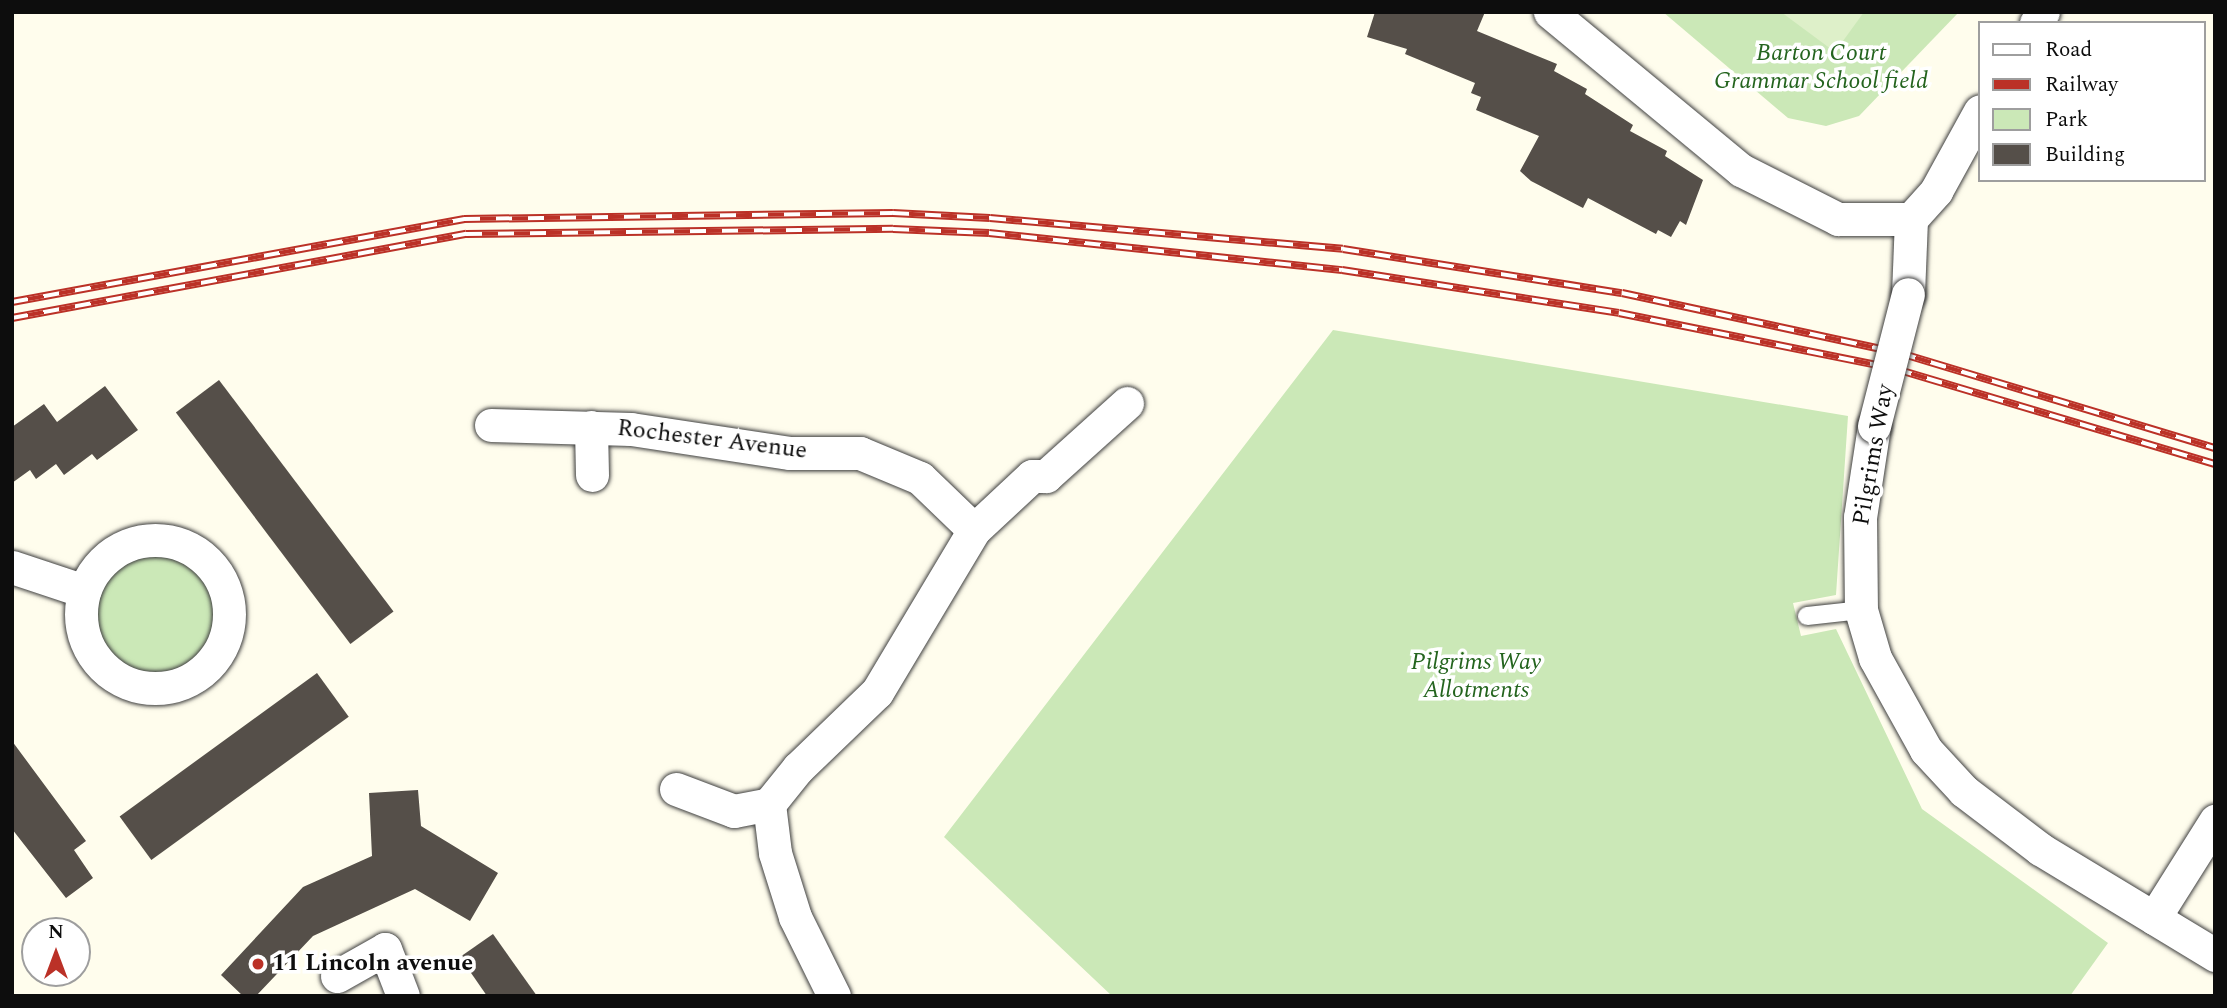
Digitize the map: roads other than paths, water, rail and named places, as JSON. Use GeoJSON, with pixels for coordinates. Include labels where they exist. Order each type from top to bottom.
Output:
{"type":"FeatureCollection","features":[{"type":"Feature","properties":{"kind":"street"},"geometry":{"type":"LineString","coordinates":[[1550,12],[1741,170],[1838,219],[1911,219],[1936,191],[1979,113]]}},
{"type":"Feature","properties":{"kind":"street","name":"Pilgrims Way"},"geometry":{"type":"LineString","coordinates":[[1911,219],[1908,294],[1874,426],[1860,517],[1861,610],[1875,658],[1926,750],[1964,791],[2040,849],[2215,955]]}},
{"type":"Feature","properties":{"kind":"street"},"geometry":{"type":"LineString","coordinates":[[676,789],[734,811],[769,804],[798,768],[877,692],[974,530],[1032,476],[1046,476],[1127,403]]}},
{"type":"Feature","properties":{"kind":"street","name":"Rochester Avenue"},"geometry":{"type":"LineString","coordinates":[[491,425],[591,427],[790,453],[860,453],[920,478],[974,530]]}},
{"type":"Feature","properties":{"kind":"street","name":"Rochester Avenue"},"geometry":{"type":"LineString","coordinates":[[591,427],[593,475]]}},
{"type":"Feature","properties":{"kind":"street"},"geometry":{"type":"LineString","coordinates":[[150,540],[180,543],[215,569],[226,588],[229,629],[214,661],[200,674],[162,689],[140,688],[105,669],[92,654],[80,613],[84,591],[100,563],[123,546],[150,540]]}},
{"type":"Feature","properties":{"kind":"street"},"geometry":{"type":"LineString","coordinates":[[12,568],[84,591]]}},
{"type":"Feature","properties":{"kind":"street"},"geometry":{"type":"LineString","coordinates":[[769,804],[775,853],[795,917],[834,996]]}},
{"type":"Feature","properties":{"kind":"street"},"geometry":{"type":"LineString","coordinates":[[2154,918],[2215,821]]}},
{"type":"Feature","properties":{"kind":"street"},"geometry":{"type":"LineString","coordinates":[[337,976],[385,949],[403,996]]}},
{"type":"Feature","properties":{"kind":"lane"},"geometry":{"type":"LineString","coordinates":[[1807,616],[1861,610]]}},
{"type":"Feature","properties":{"kind":"railway"},"geometry":{"type":"LineString","coordinates":[[12,302],[464,219],[893,213],[990,218],[1343,249],[1622,293],[1900,353],[2215,448]]}},
{"type":"Feature","properties":{"kind":"railway"},"geometry":{"type":"LineString","coordinates":[[12,318],[466,234],[893,229],[989,233],[1342,270],[1619,313],[1896,369],[2215,464]]}},
{"type":"Feature","properties":{"kind":"place","name":"11 Lincoln avenue"},"geometry":{"type":"Point","coordinates":[258,964]}},
{"type":"Feature","properties":{"kind":"park label","name":"Barton Court Grammar School field"},"geometry":{"type":"Point","coordinates":[1821,68]}},
{"type":"Feature","properties":{"kind":"park label","name":"Pilgrims Way Allotments"},"geometry":{"type":"Point","coordinates":[1476,677]}}]}
